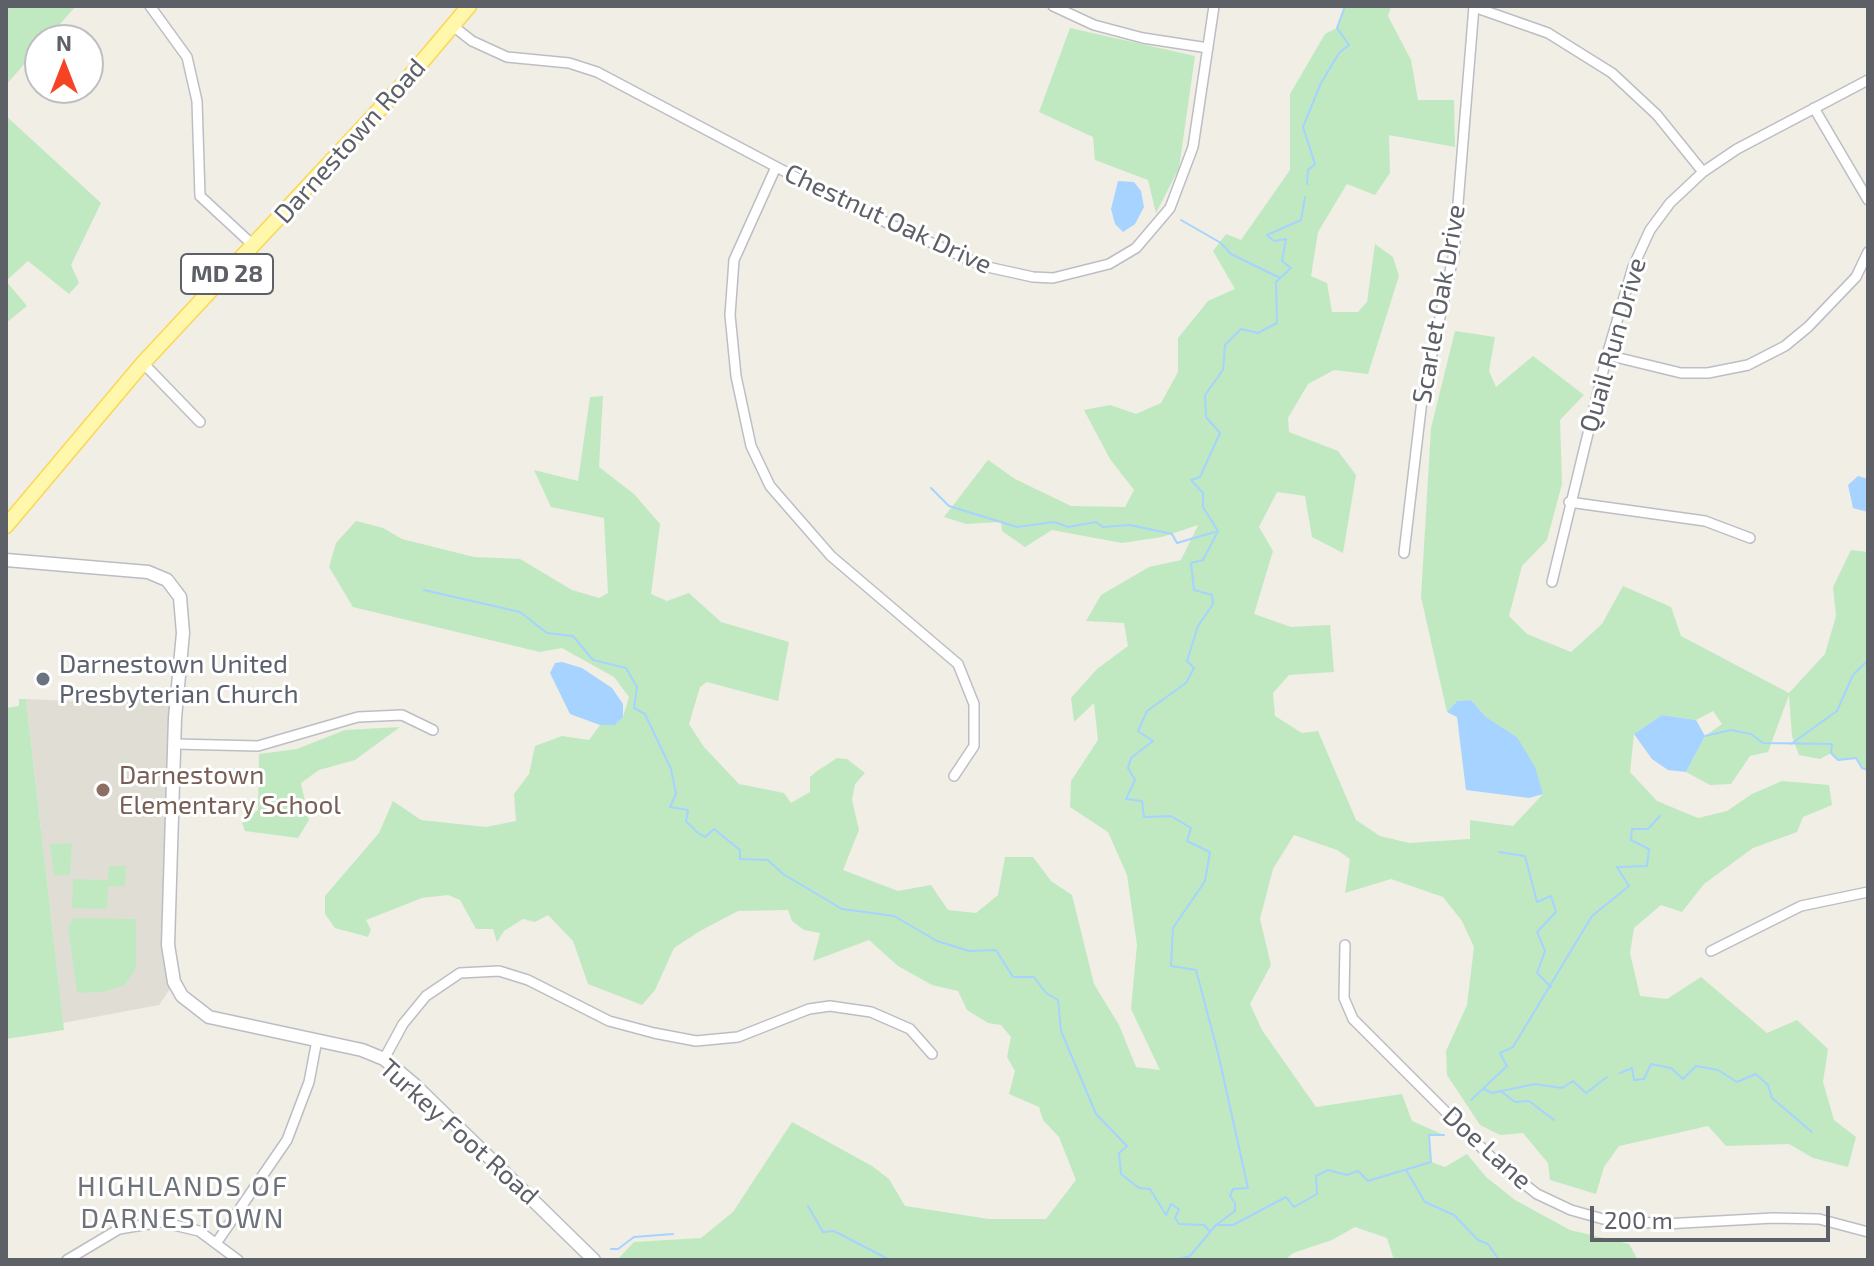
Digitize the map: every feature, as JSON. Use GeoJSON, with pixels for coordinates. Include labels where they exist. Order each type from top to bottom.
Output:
{"type":"FeatureCollection","features":[{"type":"Feature","properties":{"kind":"main road","name":"Darnestown Road"},"geometry":{"type":"LineString","coordinates":[[6,526],[143,363],[254,246],[469,6]]}},
{"type":"Feature","properties":{"kind":"street"},"geometry":{"type":"LineString","coordinates":[[151,6],[187,57],[197,101],[200,196],[254,246]]}},
{"type":"Feature","properties":{"kind":"street"},"geometry":{"type":"LineString","coordinates":[[1053,6],[1094,25],[1143,38],[1208,48]]}},
{"type":"Feature","properties":{"kind":"street","name":"Chestnut Oak Drive"},"geometry":{"type":"LineString","coordinates":[[453,26],[472,41],[507,57],[569,63],[597,72],[852,207],[983,266],[1033,277],[1072,275],[1109,264],[1136,248],[1170,208],[1193,147],[1214,6]]}},
{"type":"Feature","properties":{"kind":"street"},"geometry":{"type":"LineString","coordinates":[[1474,6],[1548,33],[1612,73],[1657,115],[1703,172]]}},
{"type":"Feature","properties":{"kind":"street","name":"Scarlet Oak Drive"},"geometry":{"type":"LineString","coordinates":[[1404,553],[1422,400],[1454,253],[1474,6]]}},
{"type":"Feature","properties":{"kind":"street","name":"Quail Run Drive"},"geometry":{"type":"LineString","coordinates":[[1552,582],[1607,355],[1633,267],[1645,239],[1670,203],[1703,172],[1737,149],[1868,80]]}},
{"type":"Feature","properties":{"kind":"street"},"geometry":{"type":"LineString","coordinates":[[1814,108],[1868,200]]}},
{"type":"Feature","properties":{"kind":"street"},"geometry":{"type":"LineString","coordinates":[[776,167],[734,260],[730,315],[736,376],[751,446],[770,486],[831,556],[958,664],[974,704],[974,746],[954,776]]}},
{"type":"Feature","properties":{"kind":"street"},"geometry":{"type":"LineString","coordinates":[[1607,355],[1681,373],[1708,373],[1748,365],[1785,346],[1808,327],[1856,277],[1868,252]]}},
{"type":"Feature","properties":{"kind":"street"},"geometry":{"type":"LineString","coordinates":[[143,363],[200,422]]}},
{"type":"Feature","properties":{"kind":"street"},"geometry":{"type":"LineString","coordinates":[[1569,502],[1705,521],[1750,538]]}},
{"type":"Feature","properties":{"kind":"street","name":"Turkey Foot Road"},"geometry":{"type":"LineString","coordinates":[[6,560],[148,572],[167,580],[180,597],[168,945],[174,982],[190,1005],[209,1017],[362,1050],[384,1059],[415,1085],[594,1260]]}},
{"type":"Feature","properties":{"kind":"street"},"geometry":{"type":"LineString","coordinates":[[175,744],[258,746],[358,717],[402,715],[433,730]]}},
{"type":"Feature","properties":{"kind":"street"},"geometry":{"type":"LineString","coordinates":[[1711,951],[1801,906],[1868,892]]}},
{"type":"Feature","properties":{"kind":"street","name":"Doe Lane"},"geometry":{"type":"LineString","coordinates":[[1345,945],[1343,990],[1353,1019],[1495,1161],[1537,1194],[1571,1210],[1603,1219],[1664,1224],[1773,1218],[1819,1219],[1868,1232]]}},
{"type":"Feature","properties":{"kind":"street"},"geometry":{"type":"LineString","coordinates":[[384,1059],[403,1024],[426,996],[460,973],[499,971],[528,980],[609,1021],[696,1041],[738,1037],[809,1009],[830,1006],[871,1012],[910,1029],[932,1054]]}},
{"type":"Feature","properties":{"kind":"street"},"geometry":{"type":"LineString","coordinates":[[217,1242],[264,1179],[287,1140],[309,1082],[317,1040]]}},
{"type":"Feature","properties":{"kind":"street"},"geometry":{"type":"LineString","coordinates":[[67,1260],[104,1236],[134,1224],[176,1224],[217,1242],[238,1260]]}},
{"type":"Feature","properties":{"kind":"shaded area","name":"Darnestown Elementary School"},"geometry":{"type":"Polygon","coordinates":[[[106,694],[171,695],[162,956],[172,986],[159,1005],[63,1023],[26,699],[92,702],[106,694]]]}},
{"type":"Feature","properties":{"kind":"green space"},"geometry":{"type":"Polygon","coordinates":[[[6,6],[75,7],[60,24],[24,24],[24,64],[6,85],[6,6]]]}},
{"type":"Feature","properties":{"kind":"green space"},"geometry":{"type":"Polygon","coordinates":[[[1345,6],[1391,6],[1388,16],[1411,60],[1418,100],[1454,100],[1455,147],[1389,135],[1390,173],[1375,195],[1347,184],[1318,232],[1311,276],[1327,283],[1332,312],[1358,312],[1367,302],[1375,244],[1393,257],[1399,276],[1368,374],[1334,370],[1308,384],[1288,418],[1289,432],[1338,451],[1356,475],[1343,553],[1312,537],[1305,496],[1277,492],[1259,527],[1273,551],[1254,614],[1291,627],[1330,625],[1334,672],[1289,675],[1273,693],[1275,716],[1302,733],[1318,731],[1356,820],[1380,836],[1409,843],[1470,839],[1470,820],[1513,826],[1543,794],[1517,737],[1486,717],[1471,700],[1457,701],[1447,712],[1421,597],[1431,428],[1455,331],[1495,337],[1489,371],[1496,387],[1533,356],[1584,395],[1560,420],[1562,484],[1547,540],[1522,566],[1509,616],[1527,634],[1571,652],[1602,624],[1623,586],[1671,607],[1681,636],[1789,693],[1825,654],[1836,616],[1833,587],[1851,550],[1868,552],[1868,770],[1862,768],[1856,758],[1838,760],[1831,753],[1820,759],[1799,755],[1792,736],[1789,695],[1768,752],[1750,756],[1731,784],[1710,785],[1686,772],[1705,736],[1722,724],[1713,711],[1696,720],[1662,715],[1634,734],[1630,772],[1657,801],[1698,818],[1727,811],[1752,794],[1782,781],[1829,785],[1832,805],[1803,817],[1797,832],[1753,848],[1704,884],[1682,912],[1661,905],[1634,928],[1630,953],[1640,996],[1667,999],[1701,977],[1767,1033],[1797,1020],[1828,1049],[1823,1082],[1834,1120],[1856,1137],[1848,1167],[1813,1158],[1789,1144],[1726,1146],[1708,1126],[1619,1146],[1604,1167],[1596,1194],[1550,1180],[1548,1163],[1523,1133],[1500,1135],[1480,1125],[1447,1075],[1446,1051],[1467,1005],[1474,947],[1462,921],[1443,897],[1391,879],[1345,893],[1350,859],[1337,850],[1294,835],[1273,869],[1260,919],[1271,965],[1250,1004],[1262,1030],[1316,1107],[1402,1094],[1412,1121],[1444,1135],[1429,1136],[1431,1162],[1445,1167],[1467,1154],[1486,1177],[1515,1200],[1570,1230],[1629,1244],[1638,1260],[1394,1260],[1387,1238],[1355,1227],[1332,1240],[1293,1253],[1285,1260],[617,1260],[634,1242],[701,1238],[733,1212],[792,1122],[872,1166],[889,1179],[905,1206],[989,1219],[1046,1219],[1076,1180],[1059,1137],[1043,1120],[1039,1107],[1009,1094],[1015,1071],[1007,1057],[1011,1037],[1001,1025],[988,1023],[967,1010],[958,991],[932,985],[898,966],[869,940],[813,961],[820,933],[804,930],[792,921],[788,910],[738,911],[700,931],[674,948],[655,990],[642,1005],[588,984],[573,941],[548,915],[535,922],[523,919],[504,931],[497,942],[493,929],[476,929],[460,900],[448,895],[422,898],[366,920],[371,930],[368,937],[335,928],[325,914],[325,896],[379,833],[393,801],[421,820],[486,827],[516,821],[514,794],[529,774],[535,746],[562,736],[589,740],[600,725],[615,725],[623,717],[629,697],[614,677],[562,648],[540,652],[353,607],[329,567],[336,543],[356,521],[383,528],[402,539],[474,557],[520,559],[572,590],[599,598],[608,593],[604,518],[551,507],[534,470],[578,481],[590,397],[603,396],[599,467],[634,494],[660,524],[651,594],[667,601],[689,593],[721,622],[789,642],[778,701],[707,682],[700,687],[689,724],[704,747],[739,784],[784,793],[791,803],[810,792],[810,777],[817,771],[837,758],[847,759],[865,773],[855,784],[852,800],[859,830],[843,870],[898,891],[931,885],[948,910],[976,913],[998,895],[1005,857],[1033,857],[1051,881],[1072,895],[1094,984],[1119,1025],[1136,1067],[1160,1070],[1131,1009],[1137,945],[1127,875],[1108,832],[1070,807],[1071,781],[1098,740],[1094,703],[1074,722],[1071,698],[1097,669],[1128,646],[1124,623],[1086,621],[1101,595],[1149,567],[1181,560],[1198,525],[1162,537],[1122,543],[1052,530],[1025,547],[1002,531],[1001,522],[966,524],[944,517],[988,460],[1015,479],[1071,506],[1125,507],[1134,490],[1110,459],[1084,410],[1110,405],[1136,414],[1161,403],[1178,372],[1178,338],[1208,301],[1235,289],[1213,251],[1226,234],[1241,240],[1290,170],[1290,94],[1325,34],[1337,28],[1345,6]]]}},
{"type":"Feature","properties":{"kind":"green space"},"geometry":{"type":"Polygon","coordinates":[[[1070,28],[1195,56],[1179,168],[1156,213],[1148,180],[1095,160],[1093,137],[1039,112],[1070,28]]]}},
{"type":"Feature","properties":{"kind":"green space"},"geometry":{"type":"Polygon","coordinates":[[[6,116],[101,203],[71,265],[79,283],[69,294],[28,261],[6,281],[6,116]]]}},
{"type":"Feature","properties":{"kind":"green space"},"geometry":{"type":"Polygon","coordinates":[[[6,281],[27,306],[6,323],[6,281]]]}},
{"type":"Feature","properties":{"kind":"green space"},"geometry":{"type":"Polygon","coordinates":[[[19,699],[26,699],[64,1030],[6,1039],[6,708],[19,706],[19,699]]]}},
{"type":"Feature","properties":{"kind":"green space"},"geometry":{"type":"Polygon","coordinates":[[[400,727],[355,760],[319,770],[301,783],[309,820],[298,838],[245,831],[242,823],[258,810],[259,754],[297,749],[345,730],[400,727]]]}},
{"type":"Feature","properties":{"kind":"green space"},"geometry":{"type":"Polygon","coordinates":[[[72,843],[70,875],[54,876],[50,844],[72,843]]]}},
{"type":"Feature","properties":{"kind":"green space"},"geometry":{"type":"Polygon","coordinates":[[[109,866],[126,866],[125,886],[108,887],[107,909],[72,908],[73,879],[108,880],[109,866]]]}},
{"type":"Feature","properties":{"kind":"green space"},"geometry":{"type":"Polygon","coordinates":[[[74,918],[136,919],[136,968],[125,985],[103,992],[77,993],[68,926],[74,918]]]}},
{"type":"Feature","properties":{"kind":"water"},"geometry":{"type":"Polygon","coordinates":[[[1118,181],[1134,182],[1141,191],[1144,207],[1135,224],[1123,232],[1115,224],[1111,209],[1118,181]]]}},
{"type":"Feature","properties":{"kind":"water"},"geometry":{"type":"Polygon","coordinates":[[[1858,476],[1868,479],[1868,512],[1853,508],[1848,485],[1858,476]]]}},
{"type":"Feature","properties":{"kind":"water"},"geometry":{"type":"Polygon","coordinates":[[[555,663],[582,668],[612,688],[623,704],[623,717],[615,725],[600,725],[570,714],[550,673],[555,663]]]}},
{"type":"Feature","properties":{"kind":"water"},"geometry":{"type":"Polygon","coordinates":[[[1471,700],[1486,717],[1517,737],[1535,767],[1543,794],[1529,798],[1466,790],[1457,717],[1447,712],[1457,701],[1471,700]]]}},
{"type":"Feature","properties":{"kind":"water"},"geometry":{"type":"Polygon","coordinates":[[[1662,715],[1696,720],[1705,736],[1686,772],[1668,770],[1652,759],[1634,734],[1662,715]]]}},
{"type":"Feature","properties":{"kind":"waterway"},"geometry":{"type":"LineString","coordinates":[[1307,184],[1308,170],[1315,164],[1303,127],[1321,83],[1339,53],[1349,45],[1337,28],[1345,6]]}},
{"type":"Feature","properties":{"kind":"waterway"},"geometry":{"type":"LineString","coordinates":[[1216,1225],[1235,1211],[1235,1203],[1230,1196],[1233,1189],[1248,1188],[1196,970],[1171,966],[1173,928],[1205,881],[1210,852],[1187,841],[1191,828],[1171,816],[1144,817],[1142,801],[1126,799],[1135,780],[1128,768],[1131,758],[1153,741],[1138,731],[1147,711],[1186,683],[1194,668],[1187,661],[1198,626],[1213,604],[1212,595],[1194,590],[1191,563],[1203,560],[1218,531],[1203,507],[1203,493],[1191,480],[1200,477],[1220,433],[1206,417],[1205,395],[1223,370],[1225,345],[1241,329],[1258,333],[1277,323],[1276,282],[1291,268],[1282,261],[1286,239],[1274,241],[1267,235],[1301,220],[1305,197]]}},
{"type":"Feature","properties":{"kind":"waterway"},"geometry":{"type":"LineString","coordinates":[[1181,220],[1221,243],[1231,254],[1280,278]]}},
{"type":"Feature","properties":{"kind":"waterway"},"geometry":{"type":"LineString","coordinates":[[931,488],[949,506],[1017,527],[1054,522],[1068,527],[1096,522],[1103,527],[1130,525],[1172,534],[1177,543],[1215,532]]}},
{"type":"Feature","properties":{"kind":"waterway"},"geometry":{"type":"LineString","coordinates":[[424,590],[520,612],[547,633],[573,636],[593,660],[626,668],[637,687],[634,708],[645,714],[671,769],[676,794],[670,807],[688,810],[686,821],[698,833],[705,837],[714,829],[740,850],[740,859],[768,860],[783,874],[842,909],[894,916],[937,941],[969,951],[996,950],[1013,977],[1034,977],[1046,993],[1058,1000],[1061,1031],[1096,1114],[1127,1146],[1119,1153],[1121,1174],[1139,1188],[1150,1189],[1166,1215],[1171,1204],[1179,1209],[1175,1218],[1179,1224],[1204,1225],[1210,1232]]}},
{"type":"Feature","properties":{"kind":"waterway"},"geometry":{"type":"LineString","coordinates":[[1791,744],[1837,711],[1853,675],[1868,660]]}},
{"type":"Feature","properties":{"kind":"waterway"},"geometry":{"type":"LineString","coordinates":[[1705,736],[1731,730],[1751,734],[1763,743],[1832,744],[1831,753],[1838,760],[1856,758],[1862,768],[1868,770]]}},
{"type":"Feature","properties":{"kind":"waterway"},"geometry":{"type":"LineString","coordinates":[[1471,1100],[1507,1066],[1500,1053],[1513,1047],[1592,916],[1629,886],[1617,867],[1647,866],[1649,849],[1631,840],[1632,829],[1648,829],[1660,816]]}},
{"type":"Feature","properties":{"kind":"waterway"},"geometry":{"type":"LineString","coordinates":[[1499,852],[1525,856],[1537,902],[1551,896],[1556,912],[1537,932],[1545,951],[1537,973],[1551,987]]}},
{"type":"Feature","properties":{"kind":"waterway"},"geometry":{"type":"LineString","coordinates":[[1620,1073],[1632,1068],[1634,1080],[1644,1079],[1651,1064],[1671,1068],[1683,1079],[1696,1066],[1718,1070],[1737,1082],[1756,1074],[1768,1085],[1772,1098],[1812,1132]]}},
{"type":"Feature","properties":{"kind":"waterway"},"geometry":{"type":"LineString","coordinates":[[1484,1089],[1492,1093],[1535,1084],[1562,1088],[1573,1081],[1586,1093],[1607,1077]]}},
{"type":"Feature","properties":{"kind":"waterway"},"geometry":{"type":"LineString","coordinates":[[1502,1092],[1515,1102],[1529,1101],[1554,1120]]}},
{"type":"Feature","properties":{"kind":"waterway"},"geometry":{"type":"LineString","coordinates":[[1175,1260],[1190,1256],[1216,1225],[1233,1225],[1286,1197],[1294,1207],[1317,1194],[1316,1176],[1328,1170],[1347,1175],[1358,1171],[1368,1181],[1431,1162],[1429,1135],[1444,1135]]}},
{"type":"Feature","properties":{"kind":"waterway"},"geometry":{"type":"LineString","coordinates":[[1406,1170],[1425,1202],[1454,1215],[1478,1240],[1488,1244],[1499,1260]]}},
{"type":"Feature","properties":{"kind":"waterway"},"geometry":{"type":"LineString","coordinates":[[808,1206],[823,1232],[834,1231],[890,1260]]}},
{"type":"Feature","properties":{"kind":"waterway"},"geometry":{"type":"LineString","coordinates":[[611,1249],[618,1249],[634,1237],[673,1234]]}},
{"type":"Feature","properties":{"kind":"place","name":"Darnestown United Presbyterian Church"},"geometry":{"type":"Point","coordinates":[43,679]}},
{"type":"Feature","properties":{"kind":"place","name":"Darnestown Elementary School"},"geometry":{"type":"Point","coordinates":[103,790]}},
{"type":"Feature","properties":{"kind":"district","name":"HIGHLANDS OF DARNESTOWN"},"geometry":{"type":"Point","coordinates":[183,1203]}}]}
